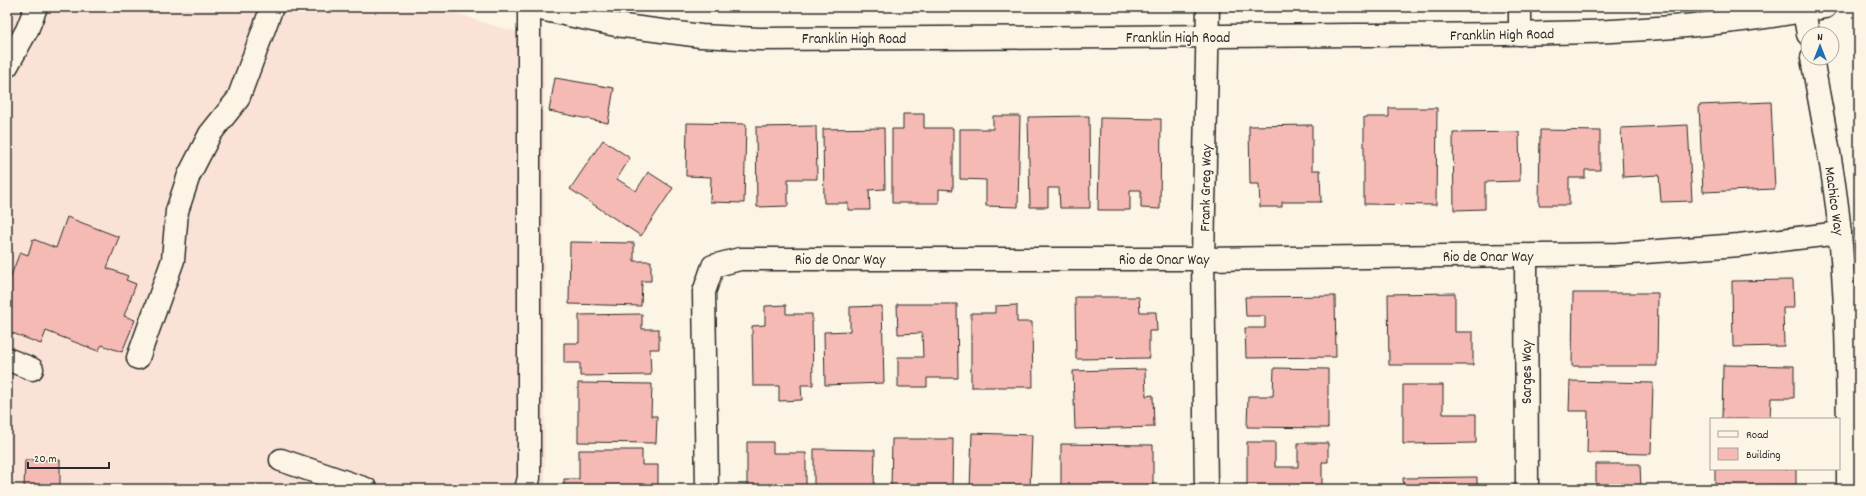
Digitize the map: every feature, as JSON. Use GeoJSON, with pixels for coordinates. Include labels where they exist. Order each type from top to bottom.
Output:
{"type":"FeatureCollection","features":[{"type":"Feature","properties":{"kind":"street"},"geometry":{"type":"LineString","coordinates":[[7,66],[27,30],[36,7]]}},
{"type":"Feature","properties":{"kind":"street"},"geometry":{"type":"LineString","coordinates":[[138,358],[173,260],[177,211],[189,175],[210,134],[238,99],[272,7]]}},
{"type":"Feature","properties":{"kind":"street"},"geometry":{"type":"LineString","coordinates":[[526,489],[529,478],[530,7]]}},
{"type":"Feature","properties":{"kind":"street","name":"Franklin High Road"},"geometry":{"type":"LineString","coordinates":[[530,7],[616,25],[701,36],[759,39],[1208,37],[1619,32],[1671,28],[1815,9]]}},
{"type":"Feature","properties":{"kind":"street","name":"Frank Greg Way"},"geometry":{"type":"LineString","coordinates":[[1206,489],[1204,259],[1208,7]]}},
{"type":"Feature","properties":{"kind":"street"},"geometry":{"type":"LineString","coordinates":[[1520,7],[1520,34]]}},
{"type":"Feature","properties":{"kind":"street"},"geometry":{"type":"LineString","coordinates":[[1810,26],[1815,9]]}},
{"type":"Feature","properties":{"kind":"street","name":"Machico Way"},"geometry":{"type":"LineString","coordinates":[[1813,66],[1840,233],[1846,302],[1853,456],[1848,489]]}},
{"type":"Feature","properties":{"kind":"street","name":"Rio de Onar Way"},"geometry":{"type":"LineString","coordinates":[[707,489],[704,292],[713,266],[740,259],[1204,259],[1618,254],[1739,245],[1840,233]]}},
{"type":"Feature","properties":{"kind":"street","name":"Sarges Way"},"geometry":{"type":"LineString","coordinates":[[1526,256],[1527,489]]}},
{"type":"Feature","properties":{"kind":"street"},"geometry":{"type":"LineString","coordinates":[[7,359],[32,370]]}},
{"type":"Feature","properties":{"kind":"street"},"geometry":{"type":"LineString","coordinates":[[281,460],[366,489]]}},
{"type":"Feature","properties":{"kind":"shaded area"},"geometry":{"type":"Polygon","coordinates":[[[7,7],[439,7],[488,24],[544,39],[545,489],[7,489],[7,7]]]}},
{"type":"Feature","properties":{"kind":"building"},"geometry":{"type":"Polygon","coordinates":[[[555,78],[614,88],[608,123],[549,111],[555,78]]]}},
{"type":"Feature","properties":{"kind":"building"},"geometry":{"type":"Polygon","coordinates":[[[1771,102],[1775,189],[1703,192],[1699,105],[1771,102]]]}},
{"type":"Feature","properties":{"kind":"building"},"geometry":{"type":"Polygon","coordinates":[[[1389,108],[1437,108],[1436,205],[1364,204],[1364,117],[1389,117],[1389,108]]]}},
{"type":"Feature","properties":{"kind":"building"},"geometry":{"type":"Polygon","coordinates":[[[903,114],[924,114],[924,128],[953,128],[953,190],[939,189],[939,203],[892,203],[892,129],[903,129],[903,114]]]}},
{"type":"Feature","properties":{"kind":"building"},"geometry":{"type":"Polygon","coordinates":[[[993,116],[1020,116],[1018,207],[986,206],[986,180],[960,179],[960,129],[993,129],[993,116]]]}},
{"type":"Feature","properties":{"kind":"building"},"geometry":{"type":"Polygon","coordinates":[[[1089,116],[1090,208],[1060,208],[1059,188],[1048,188],[1048,207],[1030,207],[1028,117],[1089,116]]]}},
{"type":"Feature","properties":{"kind":"building"},"geometry":{"type":"Polygon","coordinates":[[[1100,118],[1161,119],[1160,209],[1141,208],[1141,190],[1130,190],[1130,210],[1098,210],[1100,118]]]}},
{"type":"Feature","properties":{"kind":"building"},"geometry":{"type":"Polygon","coordinates":[[[687,123],[746,124],[744,203],[710,202],[711,177],[686,176],[687,123]]]}},
{"type":"Feature","properties":{"kind":"building"},"geometry":{"type":"Polygon","coordinates":[[[1312,125],[1312,170],[1320,170],[1321,202],[1282,202],[1282,207],[1260,207],[1259,184],[1250,184],[1249,126],[1312,125]]]}},
{"type":"Feature","properties":{"kind":"building"},"geometry":{"type":"Polygon","coordinates":[[[1688,125],[1692,201],[1661,202],[1659,175],[1623,177],[1621,128],[1688,125]]]}},
{"type":"Feature","properties":{"kind":"building"},"geometry":{"type":"Polygon","coordinates":[[[816,126],[817,179],[788,179],[788,206],[757,207],[756,127],[816,126]]]}},
{"type":"Feature","properties":{"kind":"building"},"geometry":{"type":"Polygon","coordinates":[[[884,128],[885,189],[869,190],[870,210],[848,210],[848,203],[824,203],[823,129],[884,128]]]}},
{"type":"Feature","properties":{"kind":"building"},"geometry":{"type":"Polygon","coordinates":[[[1540,130],[1600,131],[1600,170],[1585,170],[1585,178],[1569,178],[1569,205],[1539,205],[1540,130]]]}},
{"type":"Feature","properties":{"kind":"building"},"geometry":{"type":"Polygon","coordinates":[[[1519,132],[1520,181],[1485,182],[1485,209],[1454,210],[1453,133],[1519,132]]]}},
{"type":"Feature","properties":{"kind":"building"},"geometry":{"type":"Polygon","coordinates":[[[603,140],[630,158],[617,179],[636,191],[648,172],[673,188],[641,236],[570,189],[603,140]]]}},
{"type":"Feature","properties":{"kind":"building"},"geometry":{"type":"Polygon","coordinates":[[[67,217],[119,237],[107,268],[128,276],[126,280],[136,284],[124,316],[135,320],[122,352],[102,345],[98,351],[46,331],[41,344],[7,331],[7,286],[20,252],[28,255],[33,239],[56,248],[67,217]]]}},
{"type":"Feature","properties":{"kind":"building"},"geometry":{"type":"Polygon","coordinates":[[[570,242],[634,243],[634,261],[651,261],[651,281],[642,281],[641,306],[569,304],[570,242]]]}},
{"type":"Feature","properties":{"kind":"building"},"geometry":{"type":"Polygon","coordinates":[[[1793,280],[1794,308],[1783,308],[1784,346],[1733,347],[1732,281],[1793,280]]]}},
{"type":"Feature","properties":{"kind":"building"},"geometry":{"type":"Polygon","coordinates":[[[1455,293],[1455,332],[1473,332],[1473,365],[1389,365],[1388,294],[1455,293]]]}},
{"type":"Feature","properties":{"kind":"building"},"geometry":{"type":"Polygon","coordinates":[[[1573,293],[1658,293],[1657,366],[1572,366],[1573,293]]]}},
{"type":"Feature","properties":{"kind":"building"},"geometry":{"type":"Polygon","coordinates":[[[1335,296],[1336,357],[1246,358],[1245,328],[1265,328],[1265,316],[1246,316],[1245,297],[1335,296]]]}},
{"type":"Feature","properties":{"kind":"building"},"geometry":{"type":"Polygon","coordinates":[[[1075,297],[1139,297],[1140,312],[1156,312],[1157,331],[1149,331],[1149,358],[1076,359],[1075,297]]]}},
{"type":"Feature","properties":{"kind":"building"},"geometry":{"type":"Polygon","coordinates":[[[897,304],[957,304],[958,378],[927,378],[927,387],[898,387],[898,357],[923,357],[922,333],[898,334],[897,304]]]}},
{"type":"Feature","properties":{"kind":"building"},"geometry":{"type":"Polygon","coordinates":[[[786,305],[786,314],[812,314],[813,385],[801,385],[802,400],[779,401],[779,386],[753,386],[752,326],[765,325],[765,306],[786,305]]]}},
{"type":"Feature","properties":{"kind":"building"},"geometry":{"type":"Polygon","coordinates":[[[1017,305],[1017,322],[1032,322],[1033,387],[971,387],[971,313],[995,313],[995,306],[1017,305]]]}},
{"type":"Feature","properties":{"kind":"building"},"geometry":{"type":"Polygon","coordinates":[[[882,306],[884,383],[825,385],[824,332],[850,331],[850,307],[882,306]]]}},
{"type":"Feature","properties":{"kind":"building"},"geometry":{"type":"Polygon","coordinates":[[[642,314],[642,329],[659,329],[659,349],[650,349],[651,375],[580,376],[580,363],[564,363],[564,343],[579,343],[579,315],[642,314]]]}},
{"type":"Feature","properties":{"kind":"building"},"geometry":{"type":"Polygon","coordinates":[[[1723,365],[1794,366],[1794,398],[1771,398],[1770,418],[1722,418],[1723,365]]]}},
{"type":"Feature","properties":{"kind":"building"},"geometry":{"type":"Polygon","coordinates":[[[1274,368],[1328,369],[1328,428],[1247,427],[1248,396],[1273,396],[1274,368]]]}},
{"type":"Feature","properties":{"kind":"building"},"geometry":{"type":"Polygon","coordinates":[[[1145,369],[1146,396],[1153,395],[1154,427],[1075,429],[1073,371],[1145,369]]]}},
{"type":"Feature","properties":{"kind":"building"},"geometry":{"type":"Polygon","coordinates":[[[1570,381],[1653,383],[1651,454],[1587,453],[1588,411],[1569,411],[1570,381]]]}},
{"type":"Feature","properties":{"kind":"building"},"geometry":{"type":"Polygon","coordinates":[[[578,383],[652,384],[651,416],[657,416],[656,443],[578,442],[578,383]]]}},
{"type":"Feature","properties":{"kind":"building"},"geometry":{"type":"Polygon","coordinates":[[[1403,385],[1443,385],[1443,414],[1476,414],[1476,443],[1403,444],[1403,385]]]}},
{"type":"Feature","properties":{"kind":"building"},"geometry":{"type":"Polygon","coordinates":[[[972,433],[1032,435],[1030,488],[970,489],[972,433]]]}},
{"type":"Feature","properties":{"kind":"building"},"geometry":{"type":"Polygon","coordinates":[[[892,439],[953,439],[952,489],[891,489],[892,439]]]}},
{"type":"Feature","properties":{"kind":"building"},"geometry":{"type":"Polygon","coordinates":[[[747,442],[773,442],[773,453],[806,453],[806,489],[747,489],[747,442]]]}},
{"type":"Feature","properties":{"kind":"building"},"geometry":{"type":"Polygon","coordinates":[[[1247,442],[1275,442],[1275,467],[1298,467],[1298,443],[1328,443],[1328,462],[1322,462],[1322,489],[1247,489],[1247,442]]]}},
{"type":"Feature","properties":{"kind":"building"},"geometry":{"type":"Polygon","coordinates":[[[1061,444],[1153,445],[1153,489],[1061,489],[1061,444]]]}},
{"type":"Feature","properties":{"kind":"building"},"geometry":{"type":"Polygon","coordinates":[[[814,449],[875,450],[874,489],[814,489],[814,449]]]}},
{"type":"Feature","properties":{"kind":"building"},"geometry":{"type":"Polygon","coordinates":[[[579,450],[642,450],[642,465],[658,465],[658,487],[651,487],[651,489],[564,489],[564,479],[579,479],[579,450]]]}},
{"type":"Feature","properties":{"kind":"building"},"geometry":{"type":"Polygon","coordinates":[[[25,460],[60,460],[60,489],[24,489],[25,460]]]}},
{"type":"Feature","properties":{"kind":"building"},"geometry":{"type":"Polygon","coordinates":[[[1596,464],[1640,464],[1641,489],[1596,489],[1596,464]]]}},
{"type":"Feature","properties":{"kind":"building"},"geometry":{"type":"Polygon","coordinates":[[[1715,470],[1796,470],[1796,485],[1768,485],[1768,489],[1715,489],[1715,470]]]}},
{"type":"Feature","properties":{"kind":"building"},"geometry":{"type":"Polygon","coordinates":[[[1477,477],[1477,489],[1404,489],[1403,478],[1477,477]]]}}]}
